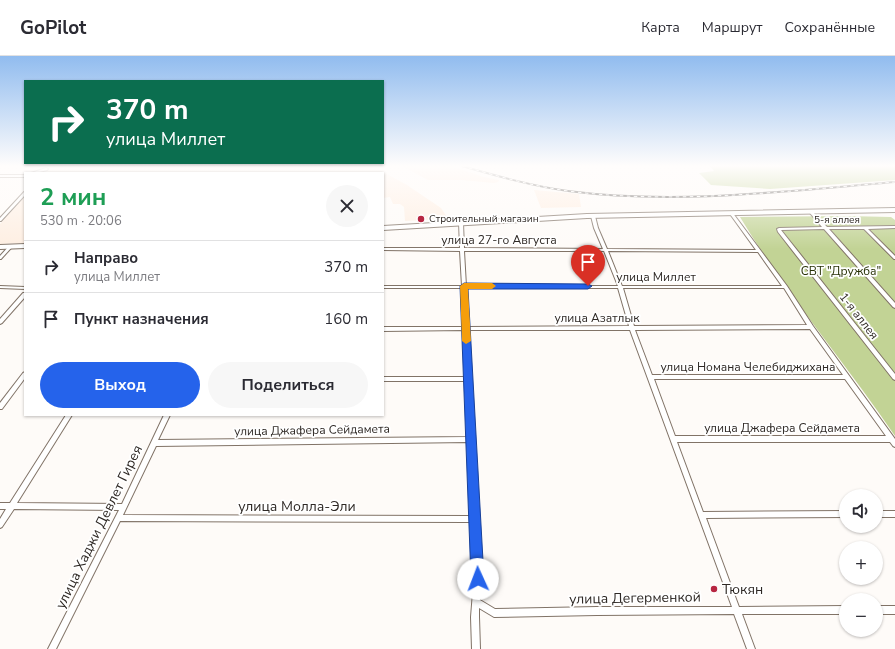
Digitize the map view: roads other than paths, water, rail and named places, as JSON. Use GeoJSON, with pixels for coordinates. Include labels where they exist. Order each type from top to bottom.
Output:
{"type":"FeatureCollection","features":[{"type":"Feature","properties":{"kind":"main road"},"geometry":{"type":"LineString","coordinates":[[384,228],[593,216],[895,210]]}},
{"type":"Feature","properties":{"kind":"main road"},"geometry":{"type":"LineString","coordinates":[[0,247],[24,246]]}},
{"type":"Feature","properties":{"kind":"street"},"geometry":{"type":"LineString","coordinates":[[0,220],[24,194]]}},
{"type":"Feature","properties":{"kind":"street"},"geometry":{"type":"LineString","coordinates":[[811,212],[895,306]]}},
{"type":"Feature","properties":{"kind":"street"},"geometry":{"type":"LineString","coordinates":[[731,213],[895,444]]}},
{"type":"Feature","properties":{"kind":"street"},"geometry":{"type":"LineString","coordinates":[[593,216],[596,228],[620,286],[632,328],[751,649]]}},
{"type":"Feature","properties":{"kind":"street"},"geometry":{"type":"LineString","coordinates":[[461,223],[478,579],[476,602],[476,649]]}},
{"type":"Feature","properties":{"kind":"street","name":"5-я аллея"},"geometry":{"type":"LineString","coordinates":[[779,229],[895,227]]}},
{"type":"Feature","properties":{"kind":"street"},"geometry":{"type":"LineString","coordinates":[[865,228],[895,258]]}},
{"type":"Feature","properties":{"kind":"street","name":"1-я аллея"},"geometry":{"type":"LineString","coordinates":[[779,229],[895,378]]}},
{"type":"Feature","properties":{"kind":"street"},"geometry":{"type":"LineString","coordinates":[[0,258],[10,247]]}},
{"type":"Feature","properties":{"kind":"street","name":"улица 27-го Августа"},"geometry":{"type":"LineString","coordinates":[[384,250],[759,251]]}},
{"type":"Feature","properties":{"kind":"street"},"geometry":{"type":"LineString","coordinates":[[0,287],[24,288]]}},
{"type":"Feature","properties":{"kind":"street","name":"улица Миллет"},"geometry":{"type":"LineString","coordinates":[[384,287],[785,287]]}},
{"type":"Feature","properties":{"kind":"street"},"geometry":{"type":"LineString","coordinates":[[0,322],[24,295]]}},
{"type":"Feature","properties":{"kind":"street","name":"улица Азатлык"},"geometry":{"type":"LineString","coordinates":[[384,329],[811,327]]}},
{"type":"Feature","properties":{"kind":"street"},"geometry":{"type":"LineString","coordinates":[[0,407],[24,375]]}},
{"type":"Feature","properties":{"kind":"street","name":"улица Номана Челебиджихана"},"geometry":{"type":"LineString","coordinates":[[650,377],[847,377]]}},
{"type":"Feature","properties":{"kind":"street"},"geometry":{"type":"LineString","coordinates":[[384,379],[468,379]]}},
{"type":"Feature","properties":{"kind":"street"},"geometry":{"type":"LineString","coordinates":[[0,525],[68,416]]}},
{"type":"Feature","properties":{"kind":"street","name":"улица Хаджи Девлет Гирея"},"geometry":{"type":"LineString","coordinates":[[52,649],[124,507],[167,416]]}},
{"type":"Feature","properties":{"kind":"street","name":"улица Джафера Сейдамета"},"geometry":{"type":"LineString","coordinates":[[154,443],[471,439]]}},
{"type":"Feature","properties":{"kind":"street","name":"улица Джафера Сейдамета"},"geometry":{"type":"LineString","coordinates":[[673,439],[891,439]]}},
{"type":"Feature","properties":{"kind":"street"},"geometry":{"type":"LineString","coordinates":[[0,506],[124,507]]}},
{"type":"Feature","properties":{"kind":"street"},"geometry":{"type":"LineString","coordinates":[[701,515],[839,514]]}},
{"type":"Feature","properties":{"kind":"street"},"geometry":{"type":"LineString","coordinates":[[883,514],[895,514]]}},
{"type":"Feature","properties":{"kind":"street","name":"улица Молла-Эли"},"geometry":{"type":"LineString","coordinates":[[118,518],[475,519]]}},
{"type":"Feature","properties":{"kind":"street","name":"улица Дегерменкой"},"geometry":{"type":"LineString","coordinates":[[476,602],[494,613],[839,610]]}},
{"type":"Feature","properties":{"kind":"street"},"geometry":{"type":"LineString","coordinates":[[883,610],[895,610]]}},
{"type":"Feature","properties":{"kind":"railway"},"geometry":{"type":"LineString","coordinates":[[595,194],[649,197],[690,197],[750,194]]}},
{"type":"Feature","properties":{"kind":"place","name":"Строительный магазин"},"geometry":{"type":"Point","coordinates":[421,219]}},
{"type":"Feature","properties":{"kind":"place","name":"Тюкян"},"geometry":{"type":"Point","coordinates":[714,589]}},
{"type":"Feature","properties":{"kind":"park label","name":"СВТ \"Дружба\""},"geometry":{"type":"Point","coordinates":[841,271]}}]}
